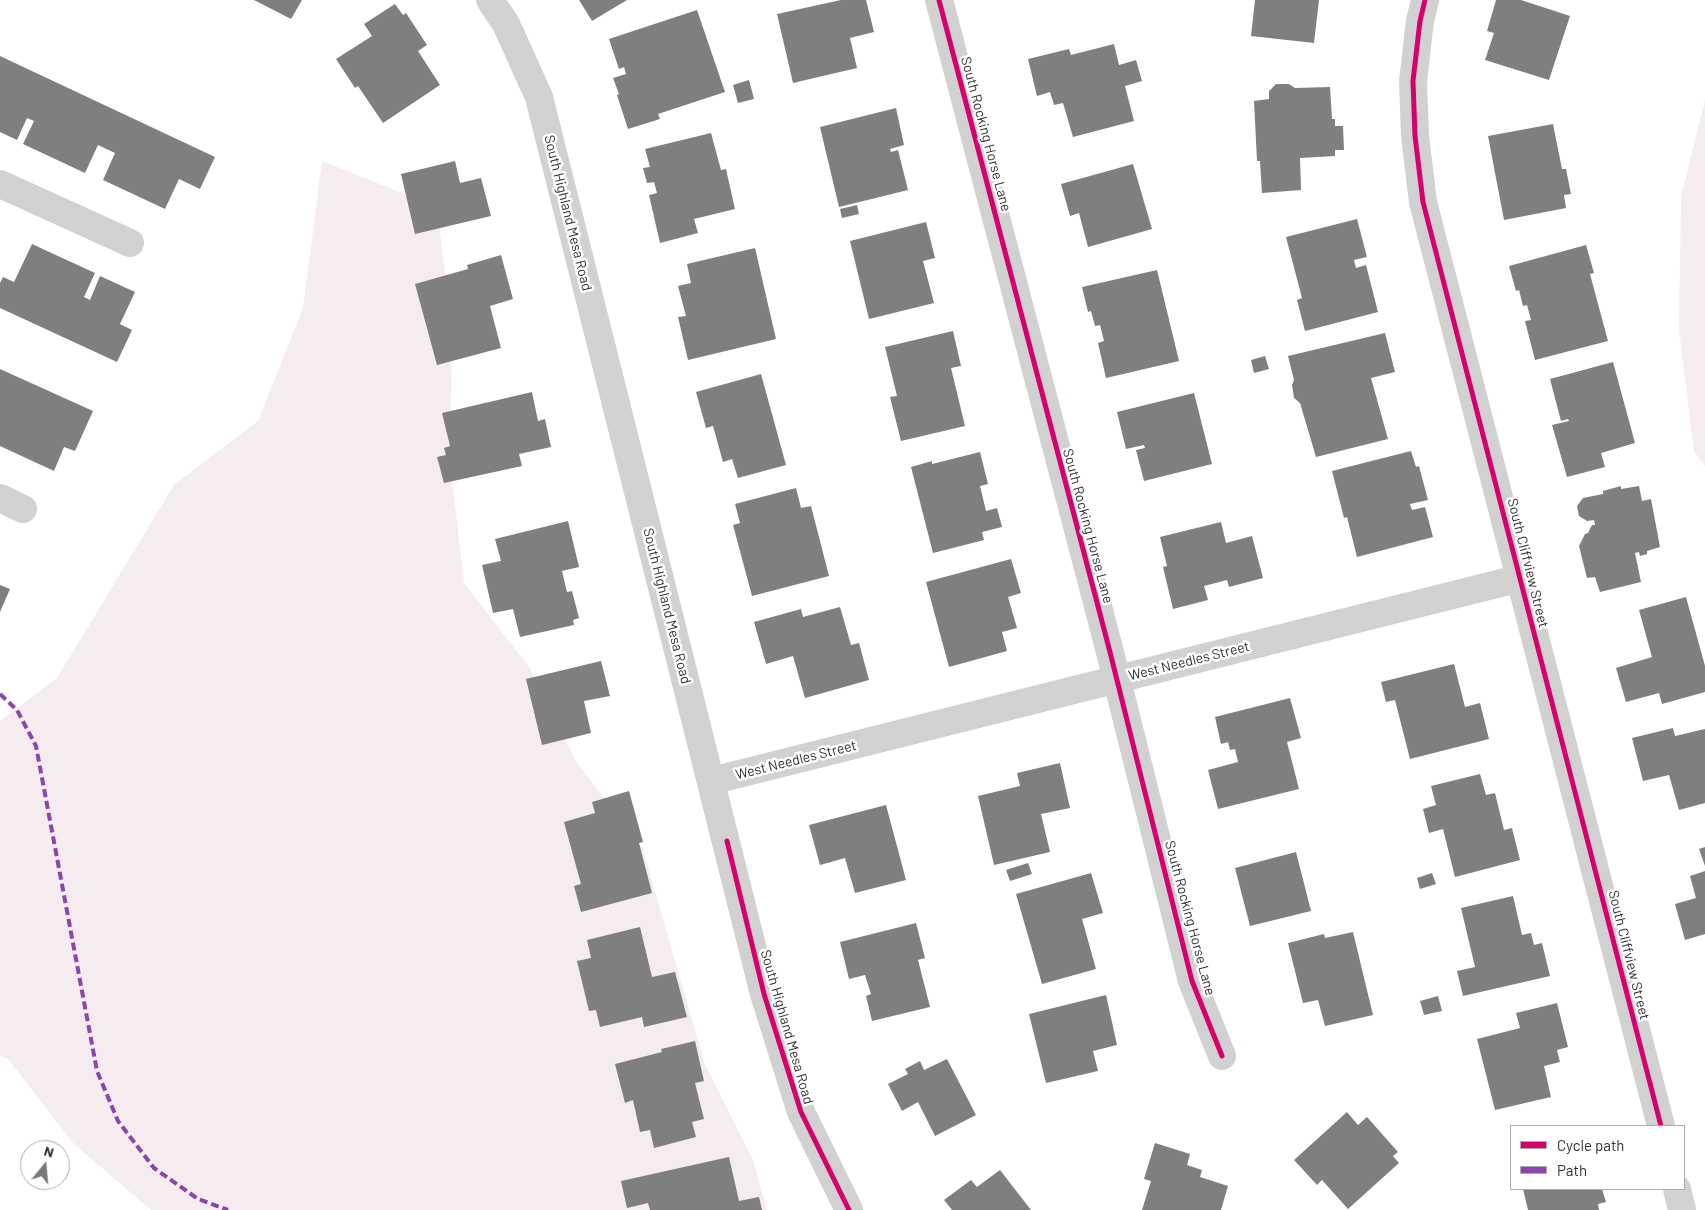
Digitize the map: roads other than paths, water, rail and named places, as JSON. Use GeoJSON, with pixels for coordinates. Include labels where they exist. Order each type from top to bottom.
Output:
{"type":"FeatureCollection","features":[{"type":"Feature","properties":{"kind":"street","name":"South Highland Mesa Road"},"geometry":{"type":"LineString","coordinates":[[490,0],[506,24],[539,97],[764,994],[800,1112],[849,1210]]}},
{"type":"Feature","properties":{"kind":"street","name":"South Rocking Horse Lane"},"geometry":{"type":"LineString","coordinates":[[939,0],[1116,679],[1192,981],[1222,1056]]}},
{"type":"Feature","properties":{"kind":"street","name":"South Cliffview Street"},"geometry":{"type":"LineString","coordinates":[[1425,0],[1420,21],[1413,81],[1415,136],[1424,202],[1661,1125]]}},
{"type":"Feature","properties":{"kind":"street"},"geometry":{"type":"LineString","coordinates":[[0,184],[130,243]]}},
{"type":"Feature","properties":{"kind":"street","name":"West Needles Street"},"geometry":{"type":"LineString","coordinates":[[711,781],[1520,578]]}},
{"type":"Feature","properties":{"kind":"street"},"geometry":{"type":"LineString","coordinates":[[1677,1190],[1682,1210]]}}]}
